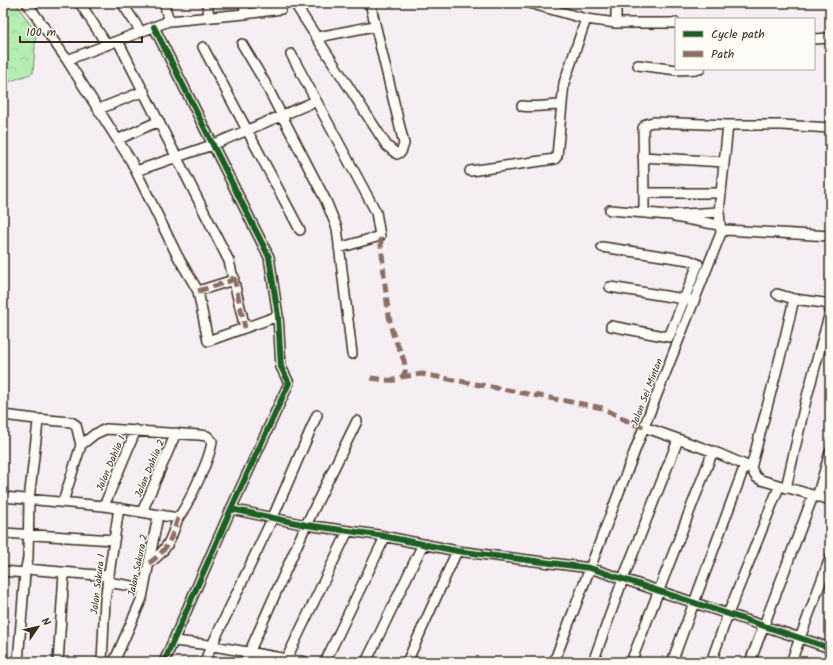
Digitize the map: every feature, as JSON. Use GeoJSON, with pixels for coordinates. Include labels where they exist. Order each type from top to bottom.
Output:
{"type":"FeatureCollection","features":[{"type":"Feature","properties":{"kind":"street"},"geometry":{"type":"LineString","coordinates":[[27,3],[119,139],[177,255],[198,291],[208,341],[278,316]]}},
{"type":"Feature","properties":{"kind":"street"},"geometry":{"type":"LineString","coordinates":[[80,3],[107,44]]}},
{"type":"Feature","properties":{"kind":"street"},"geometry":{"type":"LineString","coordinates":[[122,3],[141,32]]}},
{"type":"Feature","properties":{"kind":"street"},"geometry":{"type":"LineString","coordinates":[[164,3],[169,21]]}},
{"type":"Feature","properties":{"kind":"street"},"geometry":{"type":"LineString","coordinates":[[207,3],[209,17]]}},
{"type":"Feature","properties":{"kind":"street"},"geometry":{"type":"LineString","coordinates":[[244,3],[245,14]]}},
{"type":"Feature","properties":{"kind":"street"},"geometry":{"type":"LineString","coordinates":[[67,60],[169,21],[245,14],[281,6],[299,5],[387,146],[397,154],[401,152],[404,144],[374,26],[370,3]]}},
{"type":"Feature","properties":{"kind":"street"},"geometry":{"type":"LineString","coordinates":[[529,3],[548,5],[586,19],[616,23],[675,23]]}},
{"type":"Feature","properties":{"kind":"street"},"geometry":{"type":"LineString","coordinates":[[616,3],[616,23]]}},
{"type":"Feature","properties":{"kind":"street"},"geometry":{"type":"LineString","coordinates":[[470,171],[555,159],[557,156],[560,105],[567,71],[586,19]]}},
{"type":"Feature","properties":{"kind":"street"},"geometry":{"type":"LineString","coordinates":[[318,37],[374,26]]}},
{"type":"Feature","properties":{"kind":"street"},"geometry":{"type":"LineString","coordinates":[[154,28],[269,258],[278,316],[281,367],[289,383],[262,447],[231,509],[164,662]]}},
{"type":"Feature","properties":{"kind":"street"},"geometry":{"type":"LineString","coordinates":[[815,39],[830,38]]}},
{"type":"Feature","properties":{"kind":"street"},"geometry":{"type":"LineString","coordinates":[[118,41],[229,261],[245,328]]}},
{"type":"Feature","properties":{"kind":"street"},"geometry":{"type":"LineString","coordinates":[[242,44],[282,115],[326,201],[337,228],[352,354]]}},
{"type":"Feature","properties":{"kind":"street"},"geometry":{"type":"LineString","coordinates":[[203,47],[300,230]]}},
{"type":"Feature","properties":{"kind":"street"},"geometry":{"type":"LineString","coordinates":[[291,54],[376,212],[380,236],[339,248]]}},
{"type":"Feature","properties":{"kind":"street"},"geometry":{"type":"LineString","coordinates":[[638,65],[675,70]]}},
{"type":"Feature","properties":{"kind":"street"},"geometry":{"type":"LineString","coordinates":[[99,109],[144,91]]}},
{"type":"Feature","properties":{"kind":"street"},"geometry":{"type":"LineString","coordinates":[[136,171],[212,145],[316,101]]}},
{"type":"Feature","properties":{"kind":"street"},"geometry":{"type":"LineString","coordinates":[[522,106],[560,105]]}},
{"type":"Feature","properties":{"kind":"street"},"geometry":{"type":"LineString","coordinates":[[119,139],[159,121]]}},
{"type":"Feature","properties":{"kind":"street"},"geometry":{"type":"LineString","coordinates":[[644,213],[643,128],[646,124],[653,122],[728,125],[782,125],[830,128]]}},
{"type":"Feature","properties":{"kind":"street"},"geometry":{"type":"LineString","coordinates":[[720,229],[719,212],[728,125]]}},
{"type":"Feature","properties":{"kind":"street"},"geometry":{"type":"LineString","coordinates":[[643,157],[724,162]]}},
{"type":"Feature","properties":{"kind":"street"},"geometry":{"type":"LineString","coordinates":[[644,193],[721,193]]}},
{"type":"Feature","properties":{"kind":"street"},"geometry":{"type":"LineString","coordinates":[[610,210],[669,215],[719,212]]}},
{"type":"Feature","properties":{"kind":"street"},"geometry":{"type":"LineString","coordinates":[[669,215],[726,230],[830,236]]}},
{"type":"Feature","properties":{"kind":"street","name":"Jalan Sei Mintan"},"geometry":{"type":"LineString","coordinates":[[554,662],[644,427],[689,300],[720,229]]}},
{"type":"Feature","properties":{"kind":"street"},"geometry":{"type":"LineString","coordinates":[[602,247],[697,262],[698,268],[689,300],[673,332],[668,337],[611,326]]}},
{"type":"Feature","properties":{"kind":"street"},"geometry":{"type":"LineString","coordinates":[[198,291],[230,281],[234,277]]}},
{"type":"Feature","properties":{"kind":"street"},"geometry":{"type":"LineString","coordinates":[[610,287],[689,300]]}},
{"type":"Feature","properties":{"kind":"street"},"geometry":{"type":"LineString","coordinates":[[711,662],[728,614],[782,488],[830,308],[824,303],[794,299],[777,294]]}},
{"type":"Feature","properties":{"kind":"street"},"geometry":{"type":"LineString","coordinates":[[672,662],[748,466],[783,346],[794,299]]}},
{"type":"Feature","properties":{"kind":"street"},"geometry":{"type":"LineString","coordinates":[[204,662],[273,517],[317,415]]}},
{"type":"Feature","properties":{"kind":"street"},"geometry":{"type":"LineString","coordinates":[[3,416],[71,422],[76,425],[81,445],[63,502]]}},
{"type":"Feature","properties":{"kind":"street"},"geometry":{"type":"LineString","coordinates":[[18,662],[26,571],[29,500],[38,422],[36,418]]}},
{"type":"Feature","properties":{"kind":"street"},"geometry":{"type":"LineString","coordinates":[[245,662],[306,525],[357,421]]}},
{"type":"Feature","properties":{"kind":"street"},"geometry":{"type":"LineString","coordinates":[[644,427],[713,451],[748,466],[758,479],[782,488],[830,500]]}},
{"type":"Feature","properties":{"kind":"street"},"geometry":{"type":"LineString","coordinates":[[81,445],[95,434],[106,429],[207,436],[212,441],[205,461],[184,510],[178,518],[167,547],[149,563]]}},
{"type":"Feature","properties":{"kind":"street","name":"Jalan Dahlia 1"},"geometry":{"type":"LineString","coordinates":[[104,506],[136,430]]}},
{"type":"Feature","properties":{"kind":"street","name":"Jalan Dahlia 2"},"geometry":{"type":"LineString","coordinates":[[142,512],[176,433]]}},
{"type":"Feature","properties":{"kind":"street"},"geometry":{"type":"LineString","coordinates":[[593,662],[623,579],[678,440]]}},
{"type":"Feature","properties":{"kind":"street"},"geometry":{"type":"LineString","coordinates":[[632,662],[713,451]]}},
{"type":"Feature","properties":{"kind":"street"},"geometry":{"type":"LineString","coordinates":[[750,662],[815,496],[830,452]]}},
{"type":"Feature","properties":{"kind":"street"},"geometry":{"type":"LineString","coordinates":[[3,497],[104,506],[158,516],[178,518]]}},
{"type":"Feature","properties":{"kind":"street","name":"Jalan Sakura 1"},"geometry":{"type":"LineString","coordinates":[[102,662],[107,579],[119,508]]}},
{"type":"Feature","properties":{"kind":"street"},"geometry":{"type":"LineString","coordinates":[[231,509],[306,525],[348,531],[457,551],[590,568],[830,648]]}},
{"type":"Feature","properties":{"kind":"street","name":"Jalan Sakura 2"},"geometry":{"type":"LineString","coordinates":[[114,662],[142,598],[158,516]]}},
{"type":"Feature","properties":{"kind":"street"},"geometry":{"type":"LineString","coordinates":[[286,660],[348,531]]}},
{"type":"Feature","properties":{"kind":"street"},"geometry":{"type":"LineString","coordinates":[[3,533],[28,536],[114,540]]}},
{"type":"Feature","properties":{"kind":"street"},"geometry":{"type":"LineString","coordinates":[[326,662],[385,538]]}},
{"type":"Feature","properties":{"kind":"street"},"geometry":{"type":"LineString","coordinates":[[366,662],[423,544]]}},
{"type":"Feature","properties":{"kind":"street"},"geometry":{"type":"LineString","coordinates":[[407,662],[457,551]]}},
{"type":"Feature","properties":{"kind":"street"},"geometry":{"type":"LineString","coordinates":[[790,662],[830,558]]}},
{"type":"Feature","properties":{"kind":"street"},"geometry":{"type":"LineString","coordinates":[[3,571],[64,573],[107,579],[144,588]]}},
{"type":"Feature","properties":{"kind":"street"},"geometry":{"type":"LineString","coordinates":[[58,662],[64,573]]}},
{"type":"Feature","properties":{"kind":"street"},"geometry":{"type":"LineString","coordinates":[[173,641],[211,645],[286,660],[305,662]]}},
{"type":"Feature","properties":{"kind":"street"},"geometry":{"type":"LineString","coordinates":[[828,662],[830,657]]}},
{"type":"Feature","properties":{"kind":"green space"},"geometry":{"type":"Polygon","coordinates":[[[3,3],[16,3],[36,33],[33,73],[3,84],[3,3]]]}},
{"type":"Feature","properties":{"kind":"marked path"},"geometry":{"type":"LineString","coordinates":[[371,378],[395,380],[403,376],[405,372],[405,363],[392,331],[386,295],[380,236]]}},
{"type":"Feature","properties":{"kind":"marked path"},"geometry":{"type":"LineString","coordinates":[[234,277],[245,328]]}},
{"type":"Feature","properties":{"kind":"marked path"},"geometry":{"type":"LineString","coordinates":[[198,291],[230,281],[234,277]]}},
{"type":"Feature","properties":{"kind":"marked path"},"geometry":{"type":"LineString","coordinates":[[401,377],[422,374],[603,408],[633,424],[644,427]]}},
{"type":"Feature","properties":{"kind":"marked path"},"geometry":{"type":"LineString","coordinates":[[149,563],[165,549],[178,518]]}},
{"type":"Feature","properties":{"kind":"cycle path"},"geometry":{"type":"LineString","coordinates":[[154,27],[269,257],[278,316],[281,367],[289,383],[231,509],[164,662]]}},
{"type":"Feature","properties":{"kind":"cycle path"},"geometry":{"type":"LineString","coordinates":[[231,509],[306,525],[378,535],[457,551],[590,568],[830,648]]}}]}
